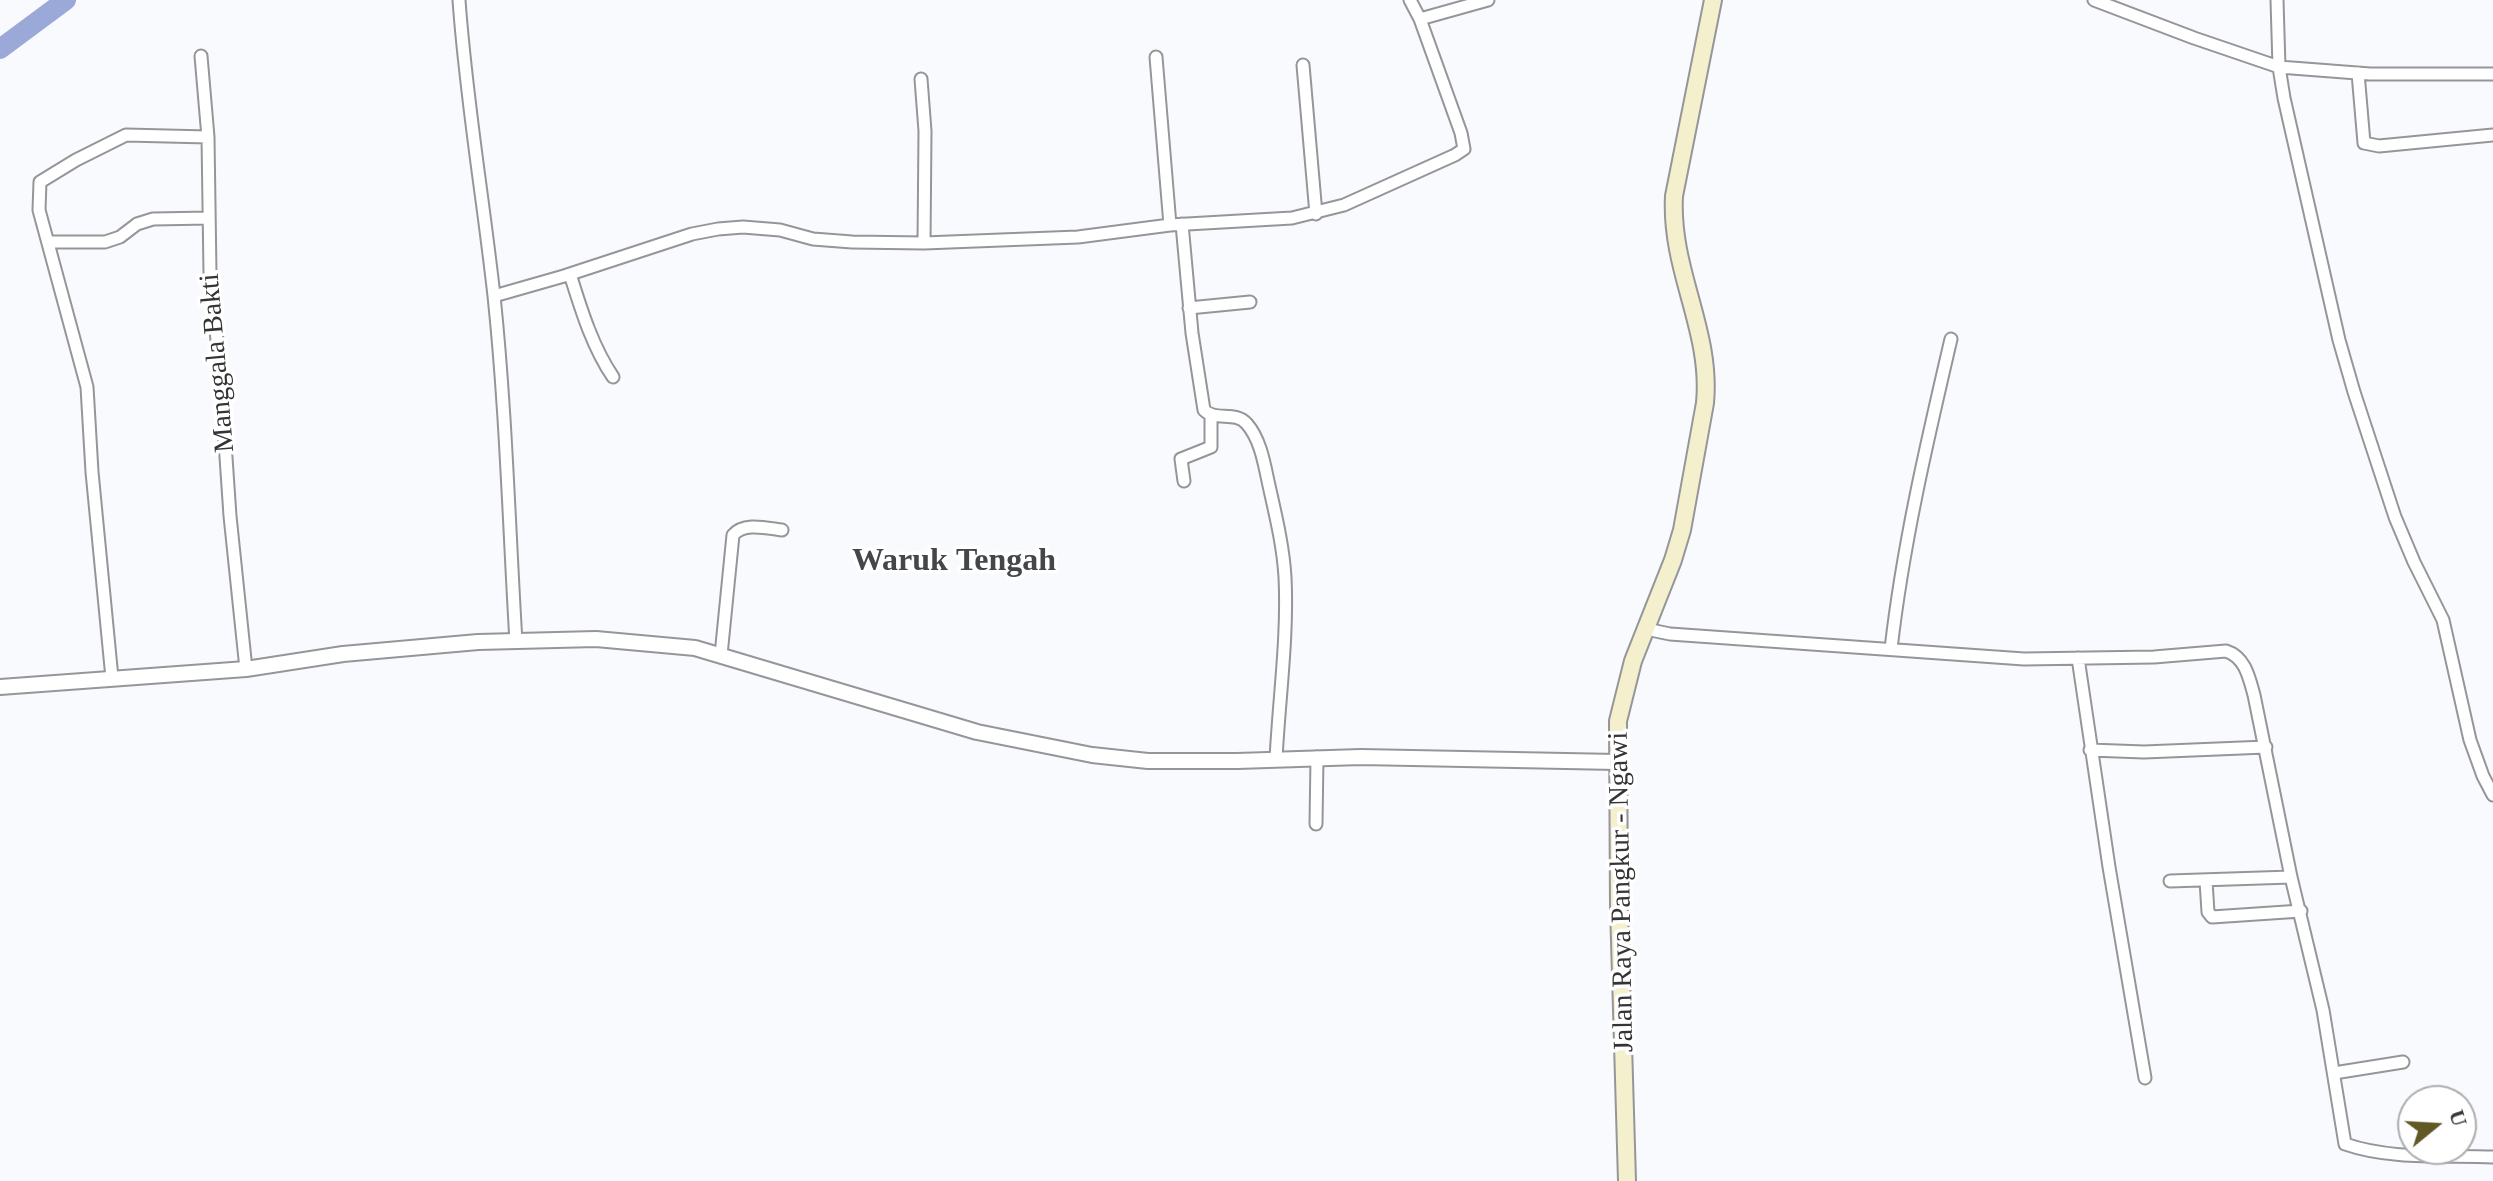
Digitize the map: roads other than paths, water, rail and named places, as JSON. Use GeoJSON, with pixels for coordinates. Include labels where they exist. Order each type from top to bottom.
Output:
{"type":"FeatureCollection","features":[{"type":"Feature","properties":{"kind":"main road","name":"Jalan Raya Pangkur - Ngawi"},"geometry":{"type":"LineString","coordinates":[[1627,1181],[1617,762],[1621,706],[1633,661],[1682,530],[1705,403],[1704,351],[1677,252],[1673,217],[1674,196],[1713,0]]}},
{"type":"Feature","properties":{"kind":"street"},"geometry":{"type":"LineString","coordinates":[[459,0],[465,77],[494,296],[516,642]]}},
{"type":"Feature","properties":{"kind":"street"},"geometry":{"type":"LineString","coordinates":[[494,296],[718,229],[743,227],[780,230],[813,239],[852,242],[924,243],[1078,237],[1176,225],[1316,214],[1370,194],[1464,149],[1420,19],[1410,0]]}},
{"type":"Feature","properties":{"kind":"street"},"geometry":{"type":"LineString","coordinates":[[1420,19],[1488,0]]}},
{"type":"Feature","properties":{"kind":"street"},"geometry":{"type":"LineString","coordinates":[[2094,0],[2279,67],[2358,73],[2493,74]]}},
{"type":"Feature","properties":{"kind":"street"},"geometry":{"type":"LineString","coordinates":[[2277,0],[2279,67],[2298,166],[2314,222],[2339,340],[2395,517],[2443,620],[2470,740],[2493,795]]}},
{"type":"Feature","properties":{"kind":"street","name":"Manggala Bakti"},"geometry":{"type":"LineString","coordinates":[[201,56],[208,137],[210,273],[246,669]]}},
{"type":"Feature","properties":{"kind":"street"},"geometry":{"type":"LineString","coordinates":[[1156,57],[1176,225],[1204,410],[1211,416],[1239,417],[1247,422],[1266,468],[1279,523],[1285,604],[1276,759]]}},
{"type":"Feature","properties":{"kind":"street"},"geometry":{"type":"LineString","coordinates":[[1303,65],[1316,214]]}},
{"type":"Feature","properties":{"kind":"street"},"geometry":{"type":"LineString","coordinates":[[2358,73],[2364,143],[2379,146],[2493,135]]}},
{"type":"Feature","properties":{"kind":"street"},"geometry":{"type":"LineString","coordinates":[[921,79],[925,131],[924,243]]}},
{"type":"Feature","properties":{"kind":"street"},"geometry":{"type":"LineString","coordinates":[[112,678],[87,387],[39,210],[40,182],[126,135],[208,137]]}},
{"type":"Feature","properties":{"kind":"street"},"geometry":{"type":"LineString","coordinates":[[50,242],[105,242],[120,237],[137,224],[153,219],[209,218]]}},
{"type":"Feature","properties":{"kind":"street"},"geometry":{"type":"LineString","coordinates":[[570,274],[586,323],[613,377]]}},
{"type":"Feature","properties":{"kind":"street"},"geometry":{"type":"LineString","coordinates":[[1189,308],[1250,302]]}},
{"type":"Feature","properties":{"kind":"street"},"geometry":{"type":"LineString","coordinates":[[1891,649],[1896,599],[1919,472],[1951,339]]}},
{"type":"Feature","properties":{"kind":"street"},"geometry":{"type":"LineString","coordinates":[[1184,481],[1181,459],[1211,447],[1211,416]]}},
{"type":"Feature","properties":{"kind":"street"},"geometry":{"type":"LineString","coordinates":[[721,655],[733,535],[736,530],[746,527],[782,530]]}},
{"type":"Feature","properties":{"kind":"street"},"geometry":{"type":"LineString","coordinates":[[1646,629],[1670,634],[1993,657],[2154,657],[2226,651],[2235,654],[2247,672],[2266,747],[2334,1073],[2345,1144],[2378,1152],[2493,1157]]}},
{"type":"Feature","properties":{"kind":"street"},"geometry":{"type":"LineString","coordinates":[[0,687],[246,669],[343,654],[478,642],[596,639],[695,648],[977,732],[1092,755],[1148,761],[1317,757],[1617,762]]}},
{"type":"Feature","properties":{"kind":"street"},"geometry":{"type":"LineString","coordinates":[[2078,658],[2090,750],[2145,1078]]}},
{"type":"Feature","properties":{"kind":"street"},"geometry":{"type":"LineString","coordinates":[[2090,750],[2144,752],[2266,747]]}},
{"type":"Feature","properties":{"kind":"street"},"geometry":{"type":"LineString","coordinates":[[1316,824],[1317,757]]}},
{"type":"Feature","properties":{"kind":"street"},"geometry":{"type":"LineString","coordinates":[[2170,881],[2291,877]]}},
{"type":"Feature","properties":{"kind":"street"},"geometry":{"type":"LineString","coordinates":[[2206,881],[2208,912],[2212,917],[2301,911]]}},
{"type":"Feature","properties":{"kind":"street"},"geometry":{"type":"LineString","coordinates":[[2334,1073],[2403,1062]]}},
{"type":"Feature","properties":{"kind":"waterway"},"geometry":{"type":"LineString","coordinates":[[0,49],[66,0]]}},
{"type":"Feature","properties":{"kind":"district","name":"Waruk Tengah"},"geometry":{"type":"Point","coordinates":[954,562]}}]}
